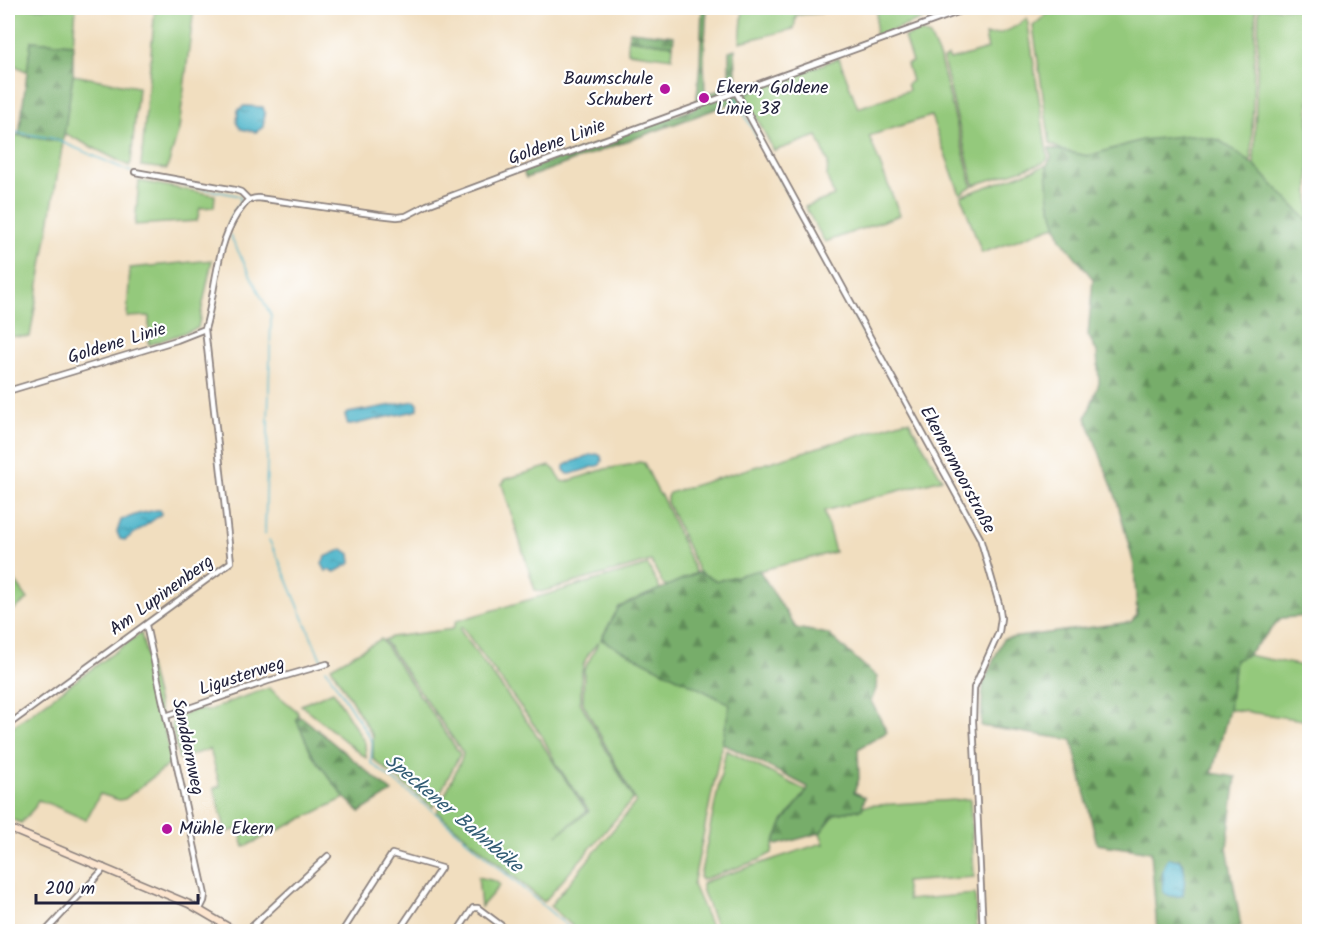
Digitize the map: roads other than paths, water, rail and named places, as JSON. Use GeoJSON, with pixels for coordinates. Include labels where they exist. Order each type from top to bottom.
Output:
{"type":"FeatureCollection","features":[{"type":"Feature","properties":{"kind":"main road"},"geometry":{"type":"LineString","coordinates":[[8,828],[200,909],[237,932]]}},
{"type":"Feature","properties":{"kind":"street","name":"Goldene Linie"},"geometry":{"type":"LineString","coordinates":[[135,172],[235,190],[241,192],[249,200],[258,198],[379,215],[406,216],[498,178],[969,8]]}},
{"type":"Feature","properties":{"kind":"street","name":"Ekernermoorstraße"},"geometry":{"type":"LineString","coordinates":[[736,92],[980,538],[1001,618],[999,632],[974,688],[973,720],[983,932]]}},
{"type":"Feature","properties":{"kind":"street"},"geometry":{"type":"LineString","coordinates":[[205,329],[225,236],[232,222],[249,200]]}},
{"type":"Feature","properties":{"kind":"street","name":"Goldene Linie"},"geometry":{"type":"LineString","coordinates":[[8,392],[205,329]]}},
{"type":"Feature","properties":{"kind":"street","name":"Am Lupinenberg"},"geometry":{"type":"LineString","coordinates":[[8,725],[231,562],[205,329]]}},
{"type":"Feature","properties":{"kind":"street","name":"Sanddornweg"},"geometry":{"type":"LineString","coordinates":[[146,624],[205,895],[200,909]]}},
{"type":"Feature","properties":{"kind":"street","name":"Ligusterweg"},"geometry":{"type":"LineString","coordinates":[[166,716],[268,681],[327,664]]}},
{"type":"Feature","properties":{"kind":"street"},"geometry":{"type":"LineString","coordinates":[[342,932],[392,854],[441,868],[398,932]]}},
{"type":"Feature","properties":{"kind":"street"},"geometry":{"type":"LineString","coordinates":[[246,932],[328,856]]}},
{"type":"Feature","properties":{"kind":"street"},"geometry":{"type":"LineString","coordinates":[[45,932],[101,872],[103,867]]}},
{"type":"Feature","properties":{"kind":"street"},"geometry":{"type":"LineString","coordinates":[[457,932],[474,908],[478,908],[510,932]]}},
{"type":"Feature","properties":{"kind":"water"},"geometry":{"type":"Polygon","coordinates":[[[244,106],[263,107],[265,113],[263,127],[256,132],[241,129],[237,124],[238,110],[244,106]]]}},
{"type":"Feature","properties":{"kind":"water"},"geometry":{"type":"Polygon","coordinates":[[[415,401],[418,409],[415,411],[351,425],[348,425],[345,415],[348,413],[415,401]]]}},
{"type":"Feature","properties":{"kind":"water"},"geometry":{"type":"Polygon","coordinates":[[[597,454],[601,456],[600,465],[571,474],[564,470],[567,464],[597,454]]]}},
{"type":"Feature","properties":{"kind":"water"},"geometry":{"type":"Polygon","coordinates":[[[160,510],[159,516],[125,540],[120,539],[117,532],[121,520],[160,510]]]}},
{"type":"Feature","properties":{"kind":"water"},"geometry":{"type":"Polygon","coordinates":[[[343,549],[350,554],[351,563],[335,572],[326,571],[322,564],[325,557],[343,549]]]}},
{"type":"Feature","properties":{"kind":"water"},"geometry":{"type":"Polygon","coordinates":[[[1169,858],[1179,860],[1184,867],[1183,895],[1172,896],[1163,892],[1163,869],[1169,858]]]}},
{"type":"Feature","properties":{"kind":"waterway"},"geometry":{"type":"LineString","coordinates":[[735,97],[881,365]]}},
{"type":"Feature","properties":{"kind":"waterway","name":"Speckener Bahnbäke"},"geometry":{"type":"LineString","coordinates":[[8,131],[51,138],[131,172]]}},
{"type":"Feature","properties":{"kind":"waterway","name":"Speckener Bahnbäke"},"geometry":{"type":"LineString","coordinates":[[139,176],[240,197],[228,223]]}},
{"type":"Feature","properties":{"kind":"waterway","name":"Speckener Bahnbäke"},"geometry":{"type":"LineString","coordinates":[[230,235],[271,316],[265,534]]}},
{"type":"Feature","properties":{"kind":"waterway","name":"Speckener Bahnbäke"},"geometry":{"type":"LineString","coordinates":[[269,540],[322,662]]}},
{"type":"Feature","properties":{"kind":"waterway","name":"Speckener Bahnbäke"},"geometry":{"type":"LineString","coordinates":[[326,669],[372,741],[371,763],[433,811],[574,932]]}},
{"type":"Feature","properties":{"kind":"place","name":"Baumschule Schubert"},"geometry":{"type":"Point","coordinates":[665,89]}},
{"type":"Feature","properties":{"kind":"place","name":"Ekern, Goldene Linie 38"},"geometry":{"type":"Point","coordinates":[704,98]}},
{"type":"Feature","properties":{"kind":"place","name":"Mühle Ekern"},"geometry":{"type":"Point","coordinates":[167,829]}}]}
